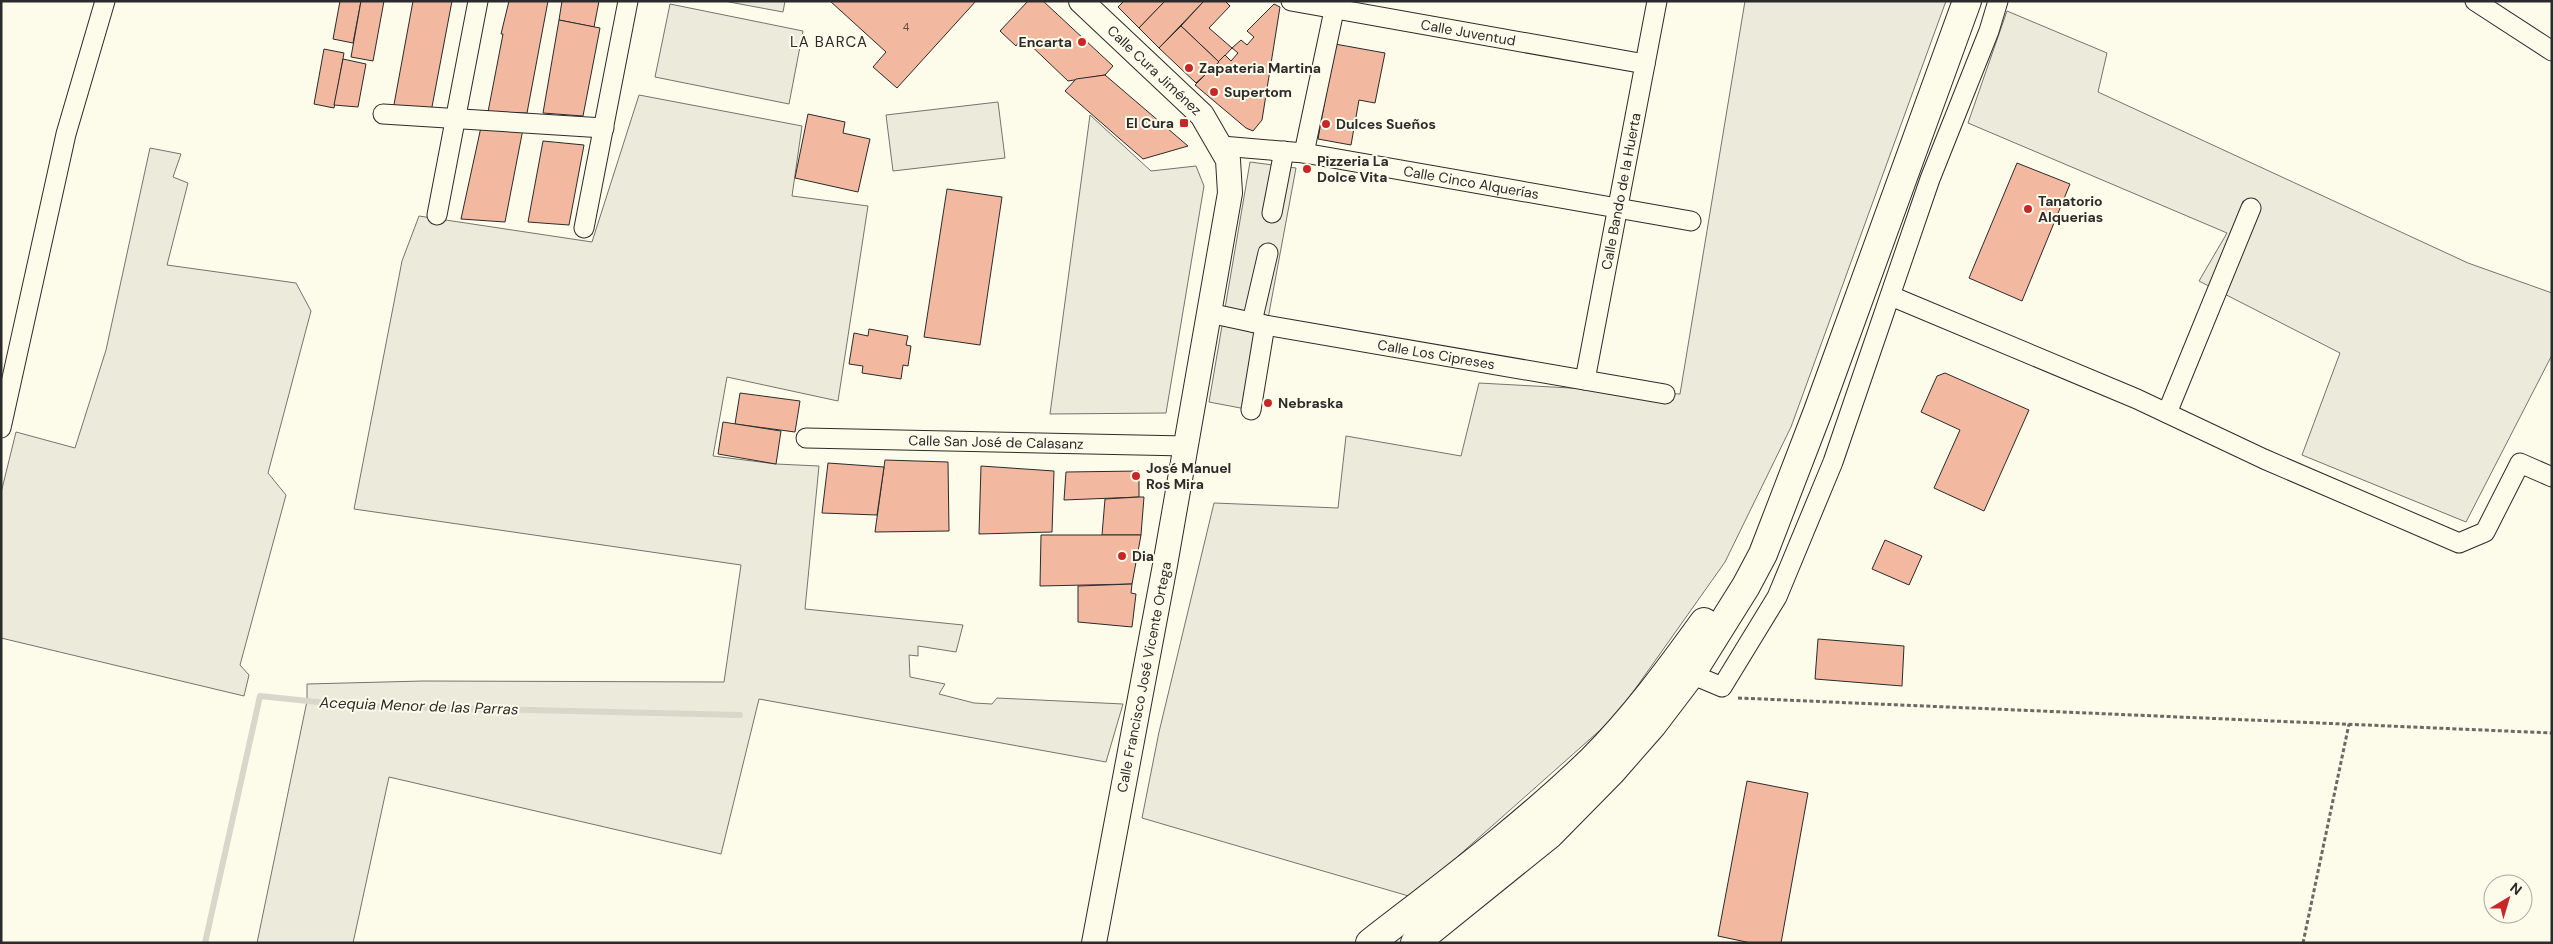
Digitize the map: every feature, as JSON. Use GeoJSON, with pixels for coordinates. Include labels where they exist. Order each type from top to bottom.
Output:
{"type":"FeatureCollection","features":[{"type":"Feature","properties":{"kind":"highway"},"geometry":{"type":"LineString","coordinates":[[1415,943],[1550,834],[1632,748],[1691,674],[1750,578],[1762,554],[1791,480],[1967,1]]}},
{"type":"Feature","properties":{"kind":"highway"},"geometry":{"type":"LineString","coordinates":[[1370,943],[1498,843],[1593,758],[1641,704],[1704,623],[1758,540],[1791,480]]}},
{"type":"Feature","properties":{"kind":"street"},"geometry":{"type":"LineString","coordinates":[[1,428],[66,134],[105,1]]}},
{"type":"Feature","properties":{"kind":"street"},"geometry":{"type":"LineString","coordinates":[[437,214],[478,1]]}},
{"type":"Feature","properties":{"kind":"street"},"geometry":{"type":"LineString","coordinates":[[584,228],[628,1]]}},
{"type":"Feature","properties":{"kind":"street","name":"Calle Cura Jiménez"},"geometry":{"type":"LineString","coordinates":[[1081,1],[1182,94],[1202,115],[1222,146]]}},
{"type":"Feature","properties":{"kind":"street","name":"Calle Juventud"},"geometry":{"type":"LineString","coordinates":[[1291,1],[1335,5],[1645,64]]}},
{"type":"Feature","properties":{"kind":"street","name":"Calle Bando de la Huerta"},"geometry":{"type":"LineString","coordinates":[[1586,380],[1657,1]]}},
{"type":"Feature","properties":{"kind":"street"},"geometry":{"type":"LineString","coordinates":[[1691,674],[1722,687],[1777,597],[1833,462],[1930,179],[1989,32],[1998,1]]}},
{"type":"Feature","properties":{"kind":"street"},"geometry":{"type":"LineString","coordinates":[[2475,1],[2552,51]]}},
{"type":"Feature","properties":{"kind":"street"},"geometry":{"type":"LineString","coordinates":[[1304,153],[1335,5]]}},
{"type":"Feature","properties":{"kind":"street"},"geometry":{"type":"LineString","coordinates":[[383,114],[604,128]]}},
{"type":"Feature","properties":{"kind":"street","name":"Calle Cinco Alquerías"},"geometry":{"type":"LineString","coordinates":[[1222,146],[1304,153],[1691,221]]}},
{"type":"Feature","properties":{"kind":"street","name":"Calle Francisco José Vicente Ortega"},"geometry":{"type":"LineString","coordinates":[[1094,943],[1186,446],[1230,193],[1228,160],[1222,146]]}},
{"type":"Feature","properties":{"kind":"street"},"geometry":{"type":"LineString","coordinates":[[1272,213],[1284,151]]}},
{"type":"Feature","properties":{"kind":"street"},"geometry":{"type":"LineString","coordinates":[[2167,413],[2251,208]]}},
{"type":"Feature","properties":{"kind":"street"},"geometry":{"type":"LineString","coordinates":[[1251,410],[1258,323],[1268,253]]}},
{"type":"Feature","properties":{"kind":"street"},"geometry":{"type":"LineString","coordinates":[[1891,296],[2167,413],[2264,459],[2459,543],[2485,532],[2520,463],[2552,478]]}},
{"type":"Feature","properties":{"kind":"street","name":"Calle Los Cipreses"},"geometry":{"type":"LineString","coordinates":[[1209,313],[1665,394]]}},
{"type":"Feature","properties":{"kind":"street","name":"Calle San José de Calasanz"},"geometry":{"type":"LineString","coordinates":[[806,438],[1186,446]]}},
{"type":"Feature","properties":{"kind":"path"},"geometry":{"type":"LineString","coordinates":[[1735,698],[2552,732]]}},
{"type":"Feature","properties":{"kind":"path"},"geometry":{"type":"LineString","coordinates":[[2303,943],[2349,724]]}},
{"type":"Feature","properties":{"kind":"shaded area"},"geometry":{"type":"Polygon","coordinates":[[[724,1],[785,1],[783,12],[724,1]]]}},
{"type":"Feature","properties":{"kind":"shaded area"},"geometry":{"type":"Polygon","coordinates":[[[1745,1],[1946,1],[1791,427],[1725,562],[1616,716],[1412,897],[1142,818],[1159,732],[1214,503],[1338,508],[1346,436],[1461,456],[1479,383],[1680,394],[1745,1]]]}},
{"type":"Feature","properties":{"kind":"shaded area"},"geometry":{"type":"Polygon","coordinates":[[[670,4],[803,31],[789,104],[655,77],[670,4]]]}},
{"type":"Feature","properties":{"kind":"shaded area"},"geometry":{"type":"Polygon","coordinates":[[[2007,11],[2107,53],[2098,92],[2468,263],[2552,293],[2552,355],[2466,522],[2302,455],[2340,353],[2199,281],[2227,233],[1968,123],[2007,11]]]}},
{"type":"Feature","properties":{"kind":"shaded area"},"geometry":{"type":"Polygon","coordinates":[[[639,95],[802,126],[792,196],[868,206],[838,401],[727,377],[713,456],[776,464],[819,466],[805,609],[963,625],[956,652],[918,646],[918,656],[909,655],[910,677],[945,684],[939,694],[974,703],[992,704],[997,698],[1123,704],[1106,762],[759,699],[721,854],[389,777],[353,943],[257,943],[307,701],[307,684],[423,681],[724,682],[741,565],[354,509],[402,261],[419,216],[592,242],[639,95]]]}},
{"type":"Feature","properties":{"kind":"shaded area"},"geometry":{"type":"Polygon","coordinates":[[[998,102],[1005,158],[893,171],[886,115],[998,102]]]}},
{"type":"Feature","properties":{"kind":"shaded area"},"geometry":{"type":"Polygon","coordinates":[[[1090,115],[1151,171],[1196,166],[1204,186],[1166,413],[1050,414],[1090,115]]]}},
{"type":"Feature","properties":{"kind":"shaded area"},"geometry":{"type":"Polygon","coordinates":[[[150,148],[181,154],[173,177],[188,183],[167,265],[296,283],[311,311],[268,473],[286,495],[240,665],[249,675],[244,696],[1,638],[1,493],[16,432],[75,448],[106,350],[150,148]]]}},
{"type":"Feature","properties":{"kind":"shaded area"},"geometry":{"type":"Polygon","coordinates":[[[1250,162],[1296,168],[1251,410],[1209,402],[1250,162]]]}},
{"type":"Feature","properties":{"kind":"building"},"geometry":{"type":"Polygon","coordinates":[[[340,1],[361,1],[353,43],[333,39],[340,1]]]}},
{"type":"Feature","properties":{"kind":"building"},"geometry":{"type":"Polygon","coordinates":[[[361,1],[384,1],[373,61],[351,57],[361,1]]]}},
{"type":"Feature","properties":{"kind":"building"},"geometry":{"type":"Polygon","coordinates":[[[413,1],[452,1],[431,112],[393,110],[413,1]]]}},
{"type":"Feature","properties":{"kind":"building"},"geometry":{"type":"Polygon","coordinates":[[[509,1],[548,1],[527,113],[488,112],[503,34],[501,34],[509,1]]]}},
{"type":"Feature","properties":{"kind":"building"},"geometry":{"type":"Polygon","coordinates":[[[562,1],[599,1],[594,27],[559,20],[562,1]]]}},
{"type":"Feature","properties":{"kind":"building"},"geometry":{"type":"Polygon","coordinates":[[[830,1],[976,1],[897,88],[873,67],[886,52],[830,1]]]}},
{"type":"Feature","properties":{"kind":"building"},"geometry":{"type":"Polygon","coordinates":[[[1028,1],[1043,1],[1113,66],[1105,75],[1068,81],[1022,37],[1016,46],[1000,31],[1028,1]]]}},
{"type":"Feature","properties":{"kind":"building"},"geometry":{"type":"Polygon","coordinates":[[[1124,1],[1165,1],[1139,28],[1118,7],[1124,1]]]}},
{"type":"Feature","properties":{"kind":"building"},"geometry":{"type":"Polygon","coordinates":[[[1165,1],[1204,1],[1159,48],[1139,28],[1165,1]]]}},
{"type":"Feature","properties":{"kind":"building"},"geometry":{"type":"Polygon","coordinates":[[[1204,1],[1225,1],[1230,6],[1209,28],[1232,48],[1219,62],[1181,26],[1204,1]]]}},
{"type":"Feature","properties":{"kind":"building"},"geometry":{"type":"Polygon","coordinates":[[[1274,4],[1280,7],[1262,120],[1253,131],[1246,128],[1195,85],[1225,55],[1231,61],[1238,53],[1232,48],[1241,40],[1247,45],[1254,37],[1247,31],[1274,4]]]}},
{"type":"Feature","properties":{"kind":"building"},"geometry":{"type":"Polygon","coordinates":[[[559,20],[600,28],[583,116],[543,113],[559,20]]]}},
{"type":"Feature","properties":{"kind":"building"},"geometry":{"type":"Polygon","coordinates":[[[1181,26],[1219,62],[1196,83],[1159,48],[1181,26]]]}},
{"type":"Feature","properties":{"kind":"building"},"geometry":{"type":"Polygon","coordinates":[[[1335,44],[1385,53],[1375,103],[1359,100],[1351,145],[1318,139],[1335,44]]]}},
{"type":"Feature","properties":{"kind":"building"},"geometry":{"type":"Polygon","coordinates":[[[324,49],[344,53],[334,108],[314,104],[324,49]]]}},
{"type":"Feature","properties":{"kind":"building"},"geometry":{"type":"Polygon","coordinates":[[[343,59],[366,64],[358,107],[334,105],[343,59]]]}},
{"type":"Feature","properties":{"kind":"building"},"geometry":{"type":"Polygon","coordinates":[[[1105,75],[1188,146],[1143,159],[1065,91],[1076,79],[1105,75]]]}},
{"type":"Feature","properties":{"kind":"building"},"geometry":{"type":"Polygon","coordinates":[[[808,114],[845,122],[843,133],[870,139],[858,192],[795,178],[808,114]]]}},
{"type":"Feature","properties":{"kind":"building"},"geometry":{"type":"Polygon","coordinates":[[[481,127],[523,129],[505,222],[461,219],[481,127]]]}},
{"type":"Feature","properties":{"kind":"building"},"geometry":{"type":"Polygon","coordinates":[[[543,141],[584,145],[569,225],[528,222],[543,141]]]}},
{"type":"Feature","properties":{"kind":"building"},"geometry":{"type":"Polygon","coordinates":[[[2017,163],[2070,184],[2022,301],[1969,278],[2017,163]]]}},
{"type":"Feature","properties":{"kind":"building"},"geometry":{"type":"Polygon","coordinates":[[[947,189],[1002,197],[980,345],[924,337],[947,189]]]}},
{"type":"Feature","properties":{"kind":"building"},"geometry":{"type":"Polygon","coordinates":[[[869,329],[908,336],[906,345],[911,346],[908,366],[903,365],[901,379],[862,373],[863,366],[849,364],[854,333],[868,336],[869,329]]]}},
{"type":"Feature","properties":{"kind":"building"},"geometry":{"type":"Polygon","coordinates":[[[1945,373],[2029,410],[1984,511],[1934,488],[1960,430],[1921,412],[1937,376],[1945,373]]]}},
{"type":"Feature","properties":{"kind":"building"},"geometry":{"type":"Polygon","coordinates":[[[740,393],[800,401],[795,432],[735,424],[740,393]]]}},
{"type":"Feature","properties":{"kind":"building"},"geometry":{"type":"Polygon","coordinates":[[[723,422],[781,431],[776,464],[718,454],[723,422]]]}},
{"type":"Feature","properties":{"kind":"building"},"geometry":{"type":"Polygon","coordinates":[[[885,460],[948,462],[949,531],[875,532],[885,460]]]}},
{"type":"Feature","properties":{"kind":"building"},"geometry":{"type":"Polygon","coordinates":[[[828,463],[884,467],[877,515],[822,513],[828,463]]]}},
{"type":"Feature","properties":{"kind":"building"},"geometry":{"type":"Polygon","coordinates":[[[981,466],[1054,471],[1052,532],[979,534],[981,466]]]}},
{"type":"Feature","properties":{"kind":"building"},"geometry":{"type":"Polygon","coordinates":[[[1139,471],[1139,497],[1064,500],[1066,472],[1139,471]]]}},
{"type":"Feature","properties":{"kind":"building"},"geometry":{"type":"Polygon","coordinates":[[[1144,497],[1141,535],[1102,535],[1105,499],[1144,497]]]}},
{"type":"Feature","properties":{"kind":"building"},"geometry":{"type":"Polygon","coordinates":[[[1041,535],[1141,535],[1132,584],[1040,586],[1041,535]]]}},
{"type":"Feature","properties":{"kind":"building"},"geometry":{"type":"Polygon","coordinates":[[[1885,540],[1922,556],[1909,585],[1872,569],[1885,540]]]}},
{"type":"Feature","properties":{"kind":"building"},"geometry":{"type":"Polygon","coordinates":[[[1132,584],[1131,593],[1136,594],[1132,627],[1078,622],[1078,586],[1132,584]]]}},
{"type":"Feature","properties":{"kind":"building"},"geometry":{"type":"Polygon","coordinates":[[[1818,639],[1904,646],[1902,686],[1815,679],[1818,639]]]}},
{"type":"Feature","properties":{"kind":"building"},"geometry":{"type":"Polygon","coordinates":[[[1747,781],[1808,793],[1781,943],[1751,943],[1718,936],[1747,781]]]}},
{"type":"Feature","properties":{"kind":"waterway","name":"Acequia Menor de las Parras"},"geometry":{"type":"LineString","coordinates":[[205,943],[260,696],[356,706],[740,715]]}},
{"type":"Feature","properties":{"kind":"place","name":"Encarta"},"geometry":{"type":"Point","coordinates":[1082,42]}},
{"type":"Feature","properties":{"kind":"place","name":"Zapateria Martina"},"geometry":{"type":"Point","coordinates":[1189,68]}},
{"type":"Feature","properties":{"kind":"place","name":"Supertom"},"geometry":{"type":"Point","coordinates":[1214,92]}},
{"type":"Feature","properties":{"kind":"place","name":"El Cura"},"geometry":{"type":"Point","coordinates":[1184,123]}},
{"type":"Feature","properties":{"kind":"place","name":"Dulces Sueños"},"geometry":{"type":"Point","coordinates":[1326,124]}},
{"type":"Feature","properties":{"kind":"place","name":"Pizzeria La Dolce Vita"},"geometry":{"type":"Point","coordinates":[1307,169]}},
{"type":"Feature","properties":{"kind":"place","name":"Tanatorio Alquerias"},"geometry":{"type":"Point","coordinates":[2028,209]}},
{"type":"Feature","properties":{"kind":"place","name":"Nebraska"},"geometry":{"type":"Point","coordinates":[1268,403]}},
{"type":"Feature","properties":{"kind":"place","name":"José Manuel Ros Mira"},"geometry":{"type":"Point","coordinates":[1136,476]}},
{"type":"Feature","properties":{"kind":"place","name":"Dia"},"geometry":{"type":"Point","coordinates":[1122,556]}},
{"type":"Feature","properties":{"kind":"district","name":"LA BARCA"},"geometry":{"type":"Point","coordinates":[829,42]}}]}
